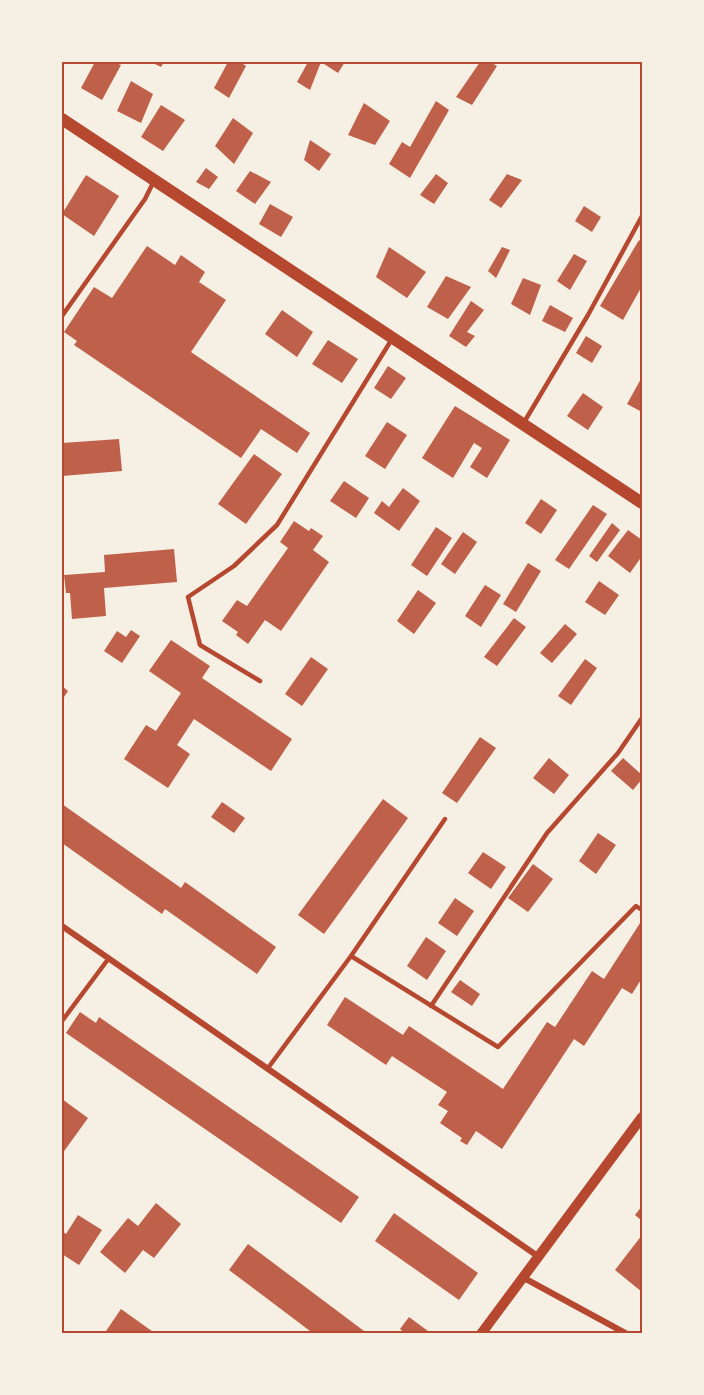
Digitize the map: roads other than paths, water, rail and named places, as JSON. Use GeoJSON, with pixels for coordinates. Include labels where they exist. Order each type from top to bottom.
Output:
{"type":"FeatureCollection","features":[{"type":"Feature","properties":{"kind":"main road"},"geometry":{"type":"LineString","coordinates":[[62,119],[642,503]]}},
{"type":"Feature","properties":{"kind":"street"},"geometry":{"type":"LineString","coordinates":[[62,926],[539,1257]]}},
{"type":"Feature","properties":{"kind":"street"},"geometry":{"type":"LineString","coordinates":[[481,1334],[642,1117]]}},
{"type":"Feature","properties":{"kind":"street"},"geometry":{"type":"LineString","coordinates":[[524,1278],[627,1334]]}},
{"type":"Feature","properties":{"kind":"lane"},"geometry":{"type":"LineString","coordinates":[[62,316],[141,206],[154,180]]}},
{"type":"Feature","properties":{"kind":"lane"},"geometry":{"type":"LineString","coordinates":[[523,425],[588,315],[642,216]]}},
{"type":"Feature","properties":{"kind":"lane"},"geometry":{"type":"LineString","coordinates":[[260,681],[200,645],[188,597],[234,566],[277,525],[392,338]]}},
{"type":"Feature","properties":{"kind":"lane"},"geometry":{"type":"LineString","coordinates":[[431,1006],[547,833],[618,753],[642,718]]}},
{"type":"Feature","properties":{"kind":"lane"},"geometry":{"type":"LineString","coordinates":[[268,1068],[351,956],[445,819]]}},
{"type":"Feature","properties":{"kind":"lane"},"geometry":{"type":"LineString","coordinates":[[351,956],[498,1047],[636,906],[642,910]]}},
{"type":"Feature","properties":{"kind":"lane"},"geometry":{"type":"LineString","coordinates":[[62,1022],[109,958]]}}]}
